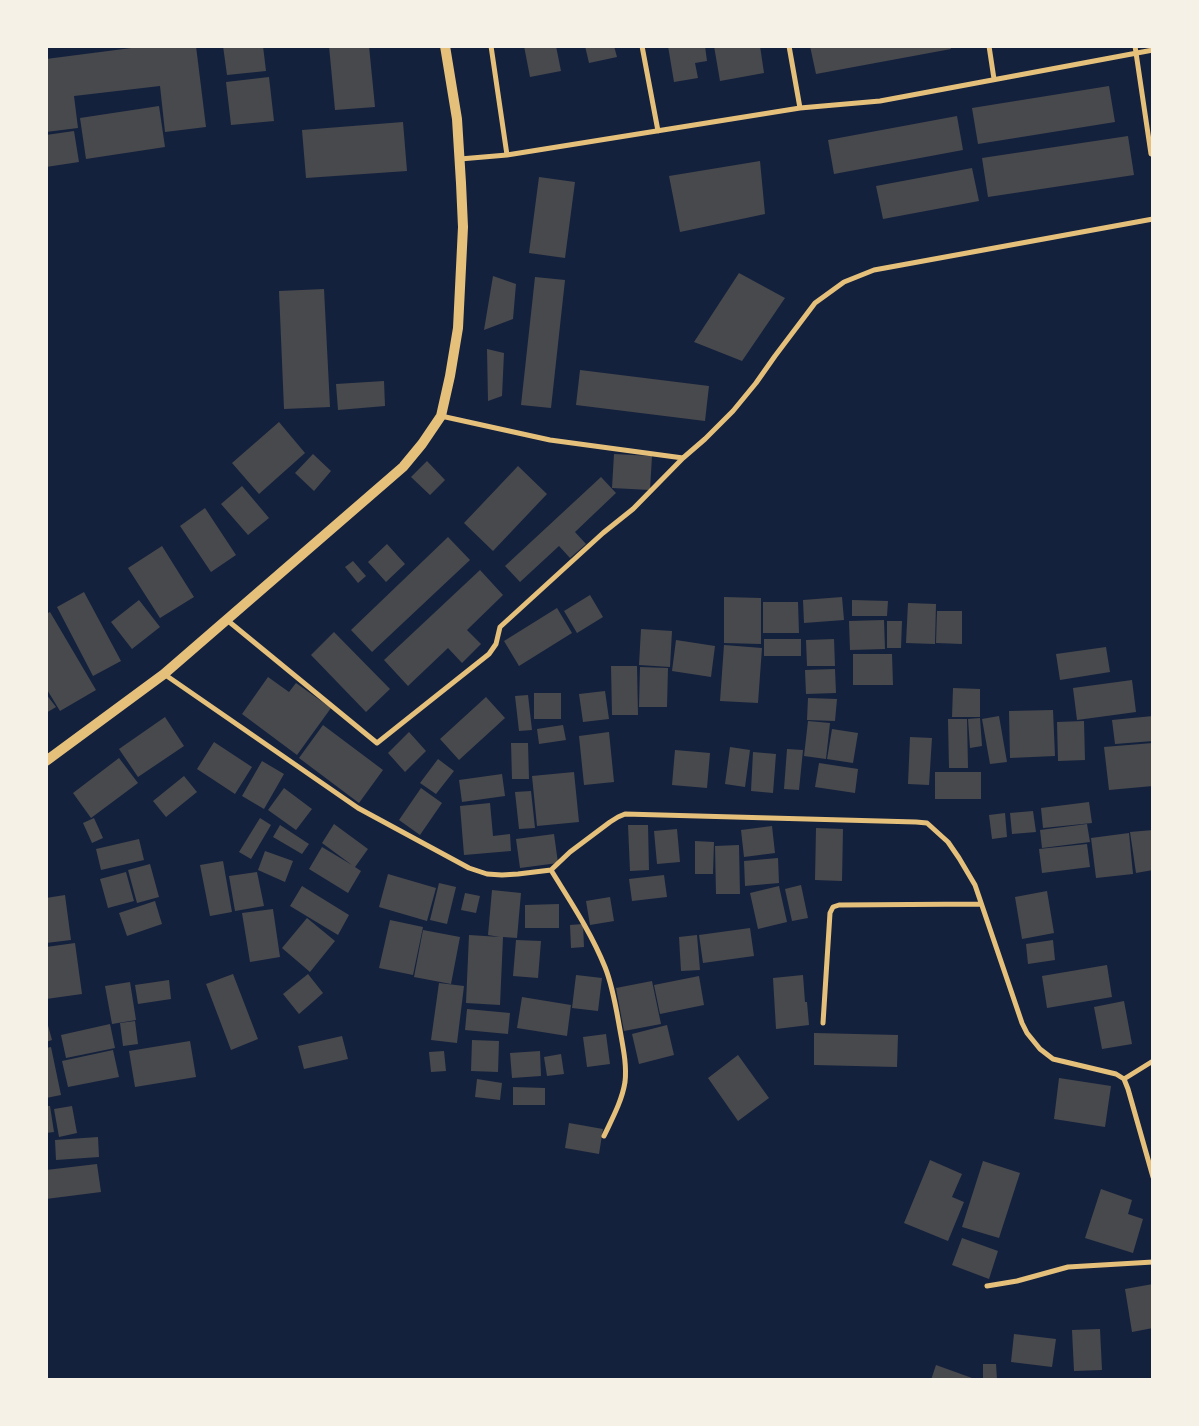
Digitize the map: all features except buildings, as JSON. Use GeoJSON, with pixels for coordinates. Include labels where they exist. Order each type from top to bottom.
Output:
{"type":"FeatureCollection","features":[{"type":"Feature","properties":{"kind":"main road"},"geometry":{"type":"LineString","coordinates":[[46,761],[164,674],[403,468],[441,416],[458,328],[463,227],[458,119],[445,46]]}},
{"type":"Feature","properties":{"kind":"street"},"geometry":{"type":"LineString","coordinates":[[491,46],[507,155]]}},
{"type":"Feature","properties":{"kind":"street"},"geometry":{"type":"LineString","coordinates":[[642,46],[658,131]]}},
{"type":"Feature","properties":{"kind":"street"},"geometry":{"type":"LineString","coordinates":[[789,46],[800,108]]}},
{"type":"Feature","properties":{"kind":"street"},"geometry":{"type":"LineString","coordinates":[[989,46],[994,79]]}},
{"type":"Feature","properties":{"kind":"street"},"geometry":{"type":"LineString","coordinates":[[1135,46],[1151,154]]}},
{"type":"Feature","properties":{"kind":"street"},"geometry":{"type":"LineString","coordinates":[[460,159],[507,155],[800,108],[880,101],[1153,50]]}},
{"type":"Feature","properties":{"kind":"street"},"geometry":{"type":"LineString","coordinates":[[226,620],[377,743],[489,654],[496,644],[500,627],[603,533],[633,509],[733,411],[815,303],[844,282],[874,270],[1153,219]]}},
{"type":"Feature","properties":{"kind":"street"},"geometry":{"type":"LineString","coordinates":[[441,416],[550,440],[683,458]]}},
{"type":"Feature","properties":{"kind":"street"},"geometry":{"type":"LineString","coordinates":[[164,674],[358,808],[469,868],[487,874],[502,875],[551,870],[570,852],[610,822],[625,814],[927,823],[948,842],[975,886],[1022,1023],[1033,1041],[1040,1049],[1053,1058],[1116,1074],[1124,1079],[1153,1176]]}},
{"type":"Feature","properties":{"kind":"street"},"geometry":{"type":"LineString","coordinates":[[551,870],[597,949],[612,988],[625,1061],[625,1083],[604,1136]]}},
{"type":"Feature","properties":{"kind":"street"},"geometry":{"type":"LineString","coordinates":[[823,1023],[830,913],[833,907],[839,905],[981,904]]}},
{"type":"Feature","properties":{"kind":"street"},"geometry":{"type":"LineString","coordinates":[[1124,1079],[1153,1061]]}},
{"type":"Feature","properties":{"kind":"street"},"geometry":{"type":"LineString","coordinates":[[987,1286],[1017,1281],[1068,1267],[1153,1262]]}}]}
